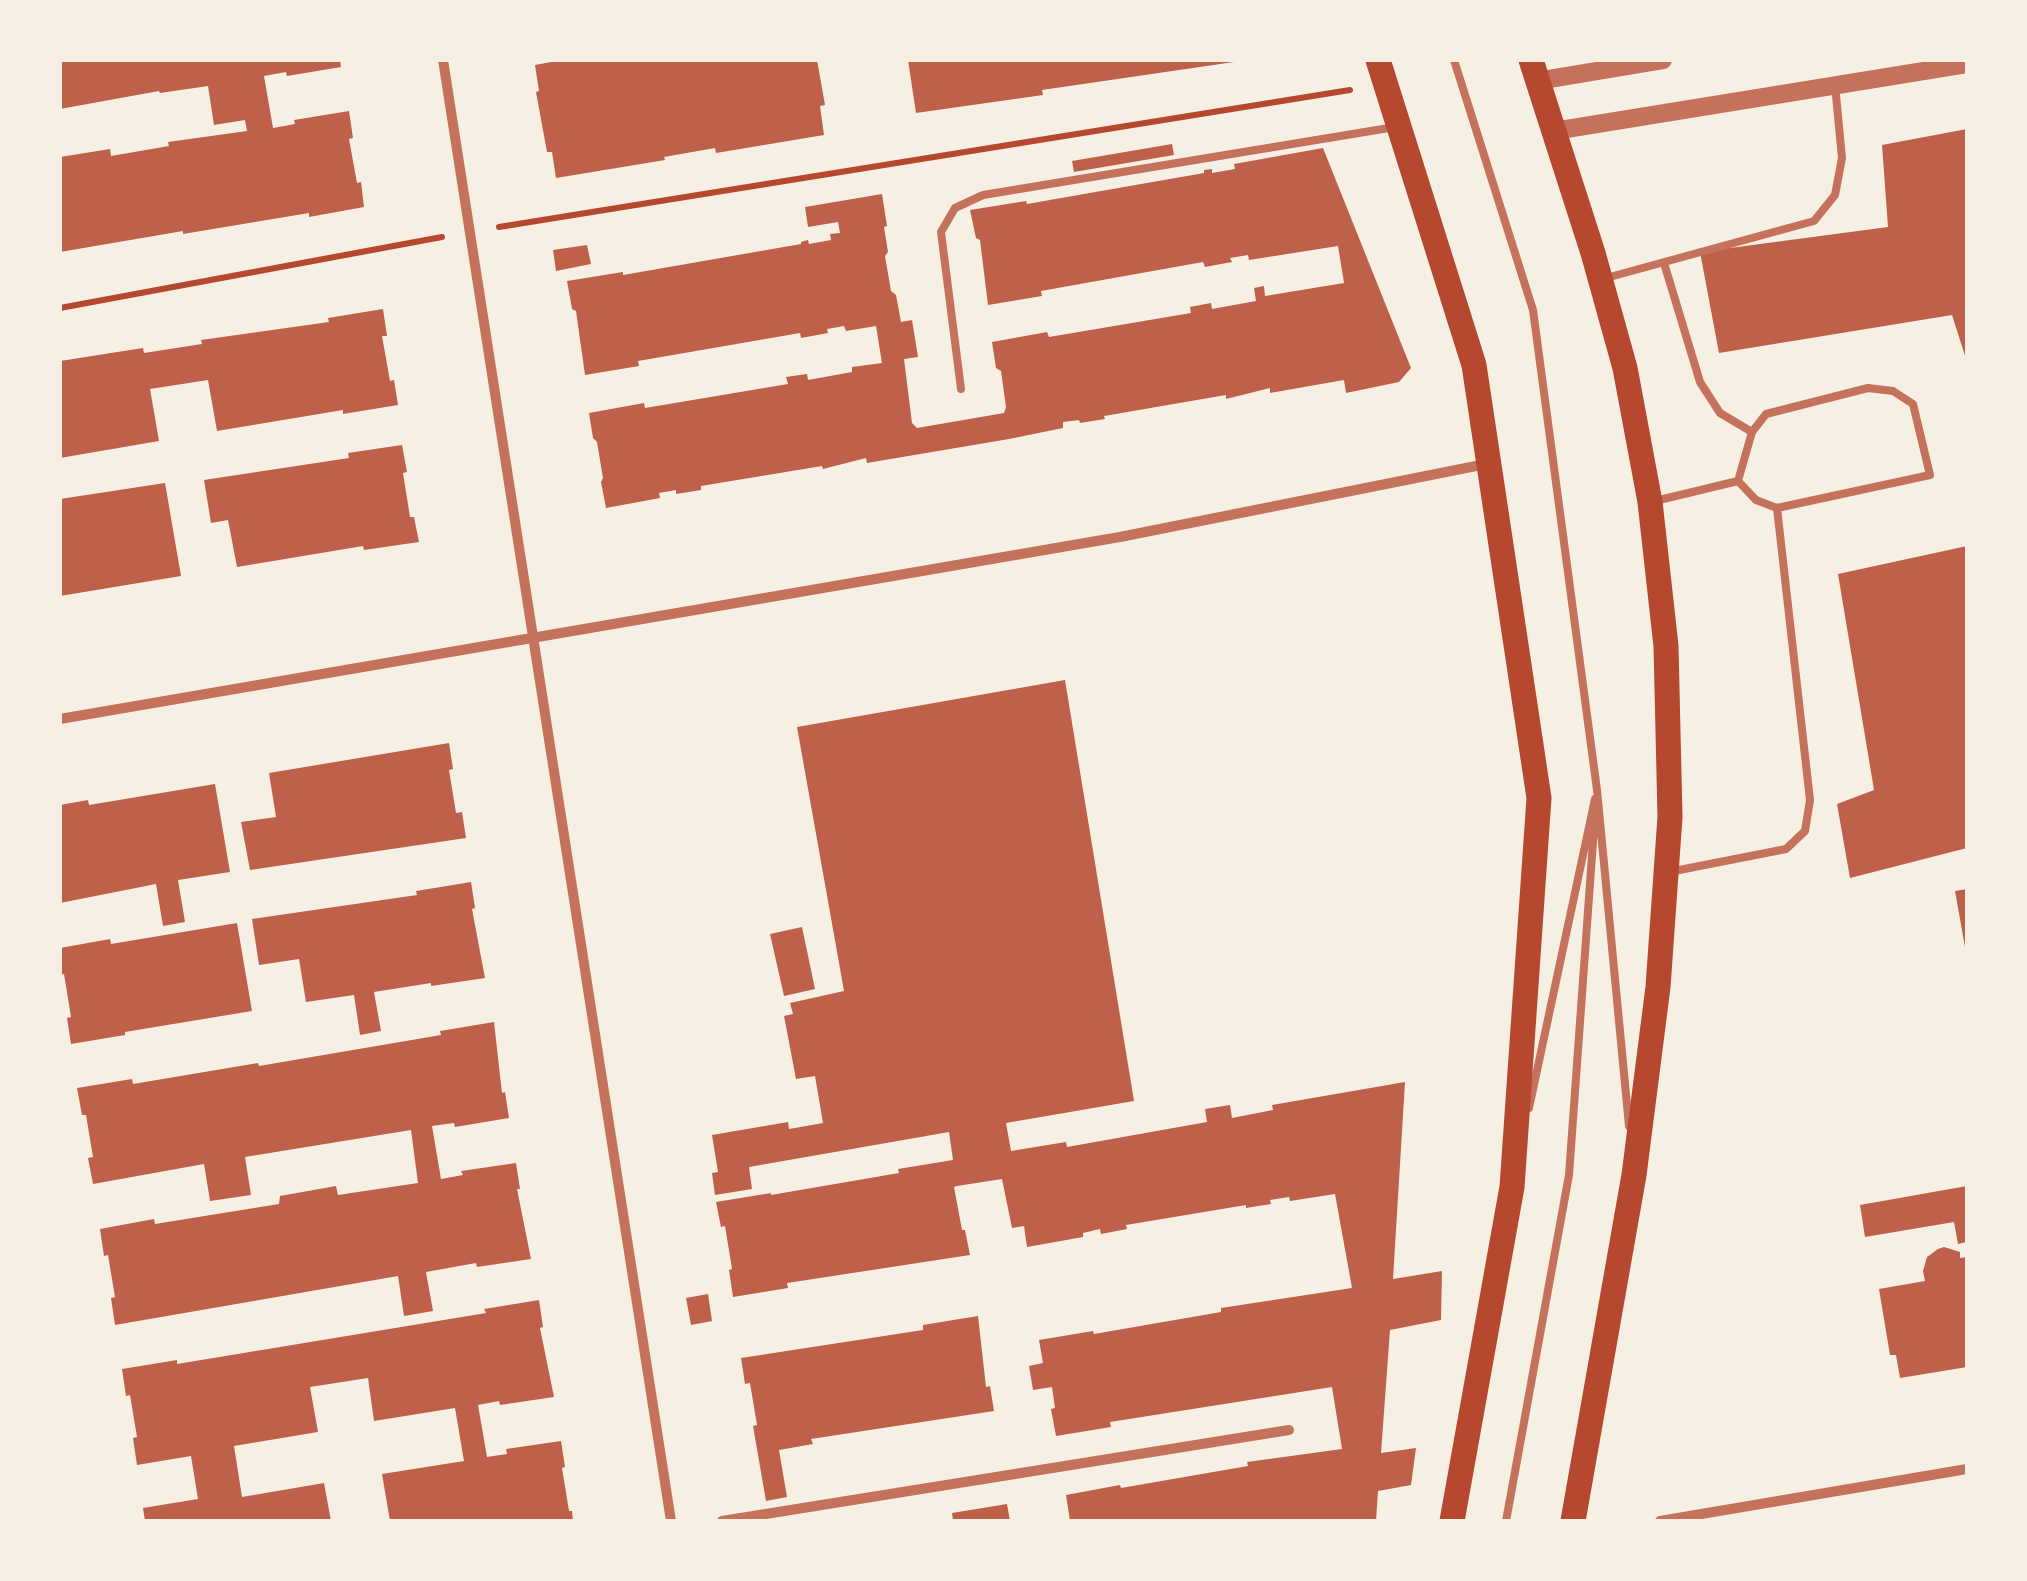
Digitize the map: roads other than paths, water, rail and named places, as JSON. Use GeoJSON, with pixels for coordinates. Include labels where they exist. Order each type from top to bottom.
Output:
{"type":"FeatureCollection","features":[{"type":"Feature","properties":{"kind":"main road"},"geometry":{"type":"LineString","coordinates":[[1534,71],[1625,368],[1650,502],[1666,646],[1670,817],[1658,987],[1634,1175],[1573,1521]]}},
{"type":"Feature","properties":{"kind":"main road"},"geometry":{"type":"LineString","coordinates":[[1382,72],[1474,365],[1540,798],[1512,1187],[1452,1521]]}},
{"type":"Feature","properties":{"kind":"street"},"geometry":{"type":"LineString","coordinates":[[443,60],[672,1521]]}},
{"type":"Feature","properties":{"kind":"street"},"geometry":{"type":"LineString","coordinates":[[1534,71],[1663,60]]}},
{"type":"Feature","properties":{"kind":"street"},"geometry":{"type":"LineString","coordinates":[[1554,130],[1967,64]]}},
{"type":"Feature","properties":{"kind":"street"},"geometry":{"type":"LineString","coordinates":[[60,719],[1120,537],[1488,464]]}},
{"type":"Feature","properties":{"kind":"street"},"geometry":{"type":"LineString","coordinates":[[722,1521],[1288,1430]]}},
{"type":"Feature","properties":{"kind":"street"},"geometry":{"type":"LineString","coordinates":[[1660,1521],[1967,1469]]}},
{"type":"Feature","properties":{"kind":"lane"},"geometry":{"type":"LineString","coordinates":[[1454,60],[1533,310],[1597,790],[1634,1175]]}},
{"type":"Feature","properties":{"kind":"lane"},"geometry":{"type":"LineString","coordinates":[[1601,280],[1814,222],[1835,195],[1842,158],[1835,85]]}},
{"type":"Feature","properties":{"kind":"lane"},"geometry":{"type":"LineString","coordinates":[[962,390],[940,232],[955,208],[983,195],[1399,126]]}},
{"type":"Feature","properties":{"kind":"lane"},"geometry":{"type":"LineString","coordinates":[[1664,262],[1700,382],[1720,413],[1752,432]]}},
{"type":"Feature","properties":{"kind":"lane"},"geometry":{"type":"LineString","coordinates":[[1868,388],[1893,391],[1913,404],[1930,475],[1777,508],[1756,500],[1738,480],[1752,432],[1766,414],[1868,388]]}},
{"type":"Feature","properties":{"kind":"lane"},"geometry":{"type":"LineString","coordinates":[[1650,502],[1738,480]]}},
{"type":"Feature","properties":{"kind":"lane"},"geometry":{"type":"LineString","coordinates":[[1666,873],[1786,849],[1805,831],[1810,800],[1777,508]]}},
{"type":"Feature","properties":{"kind":"lane"},"geometry":{"type":"LineString","coordinates":[[1512,1187],[1597,790]]}},
{"type":"Feature","properties":{"kind":"lane"},"geometry":{"type":"LineString","coordinates":[[1506,1521],[1569,1175],[1597,790]]}}]}
